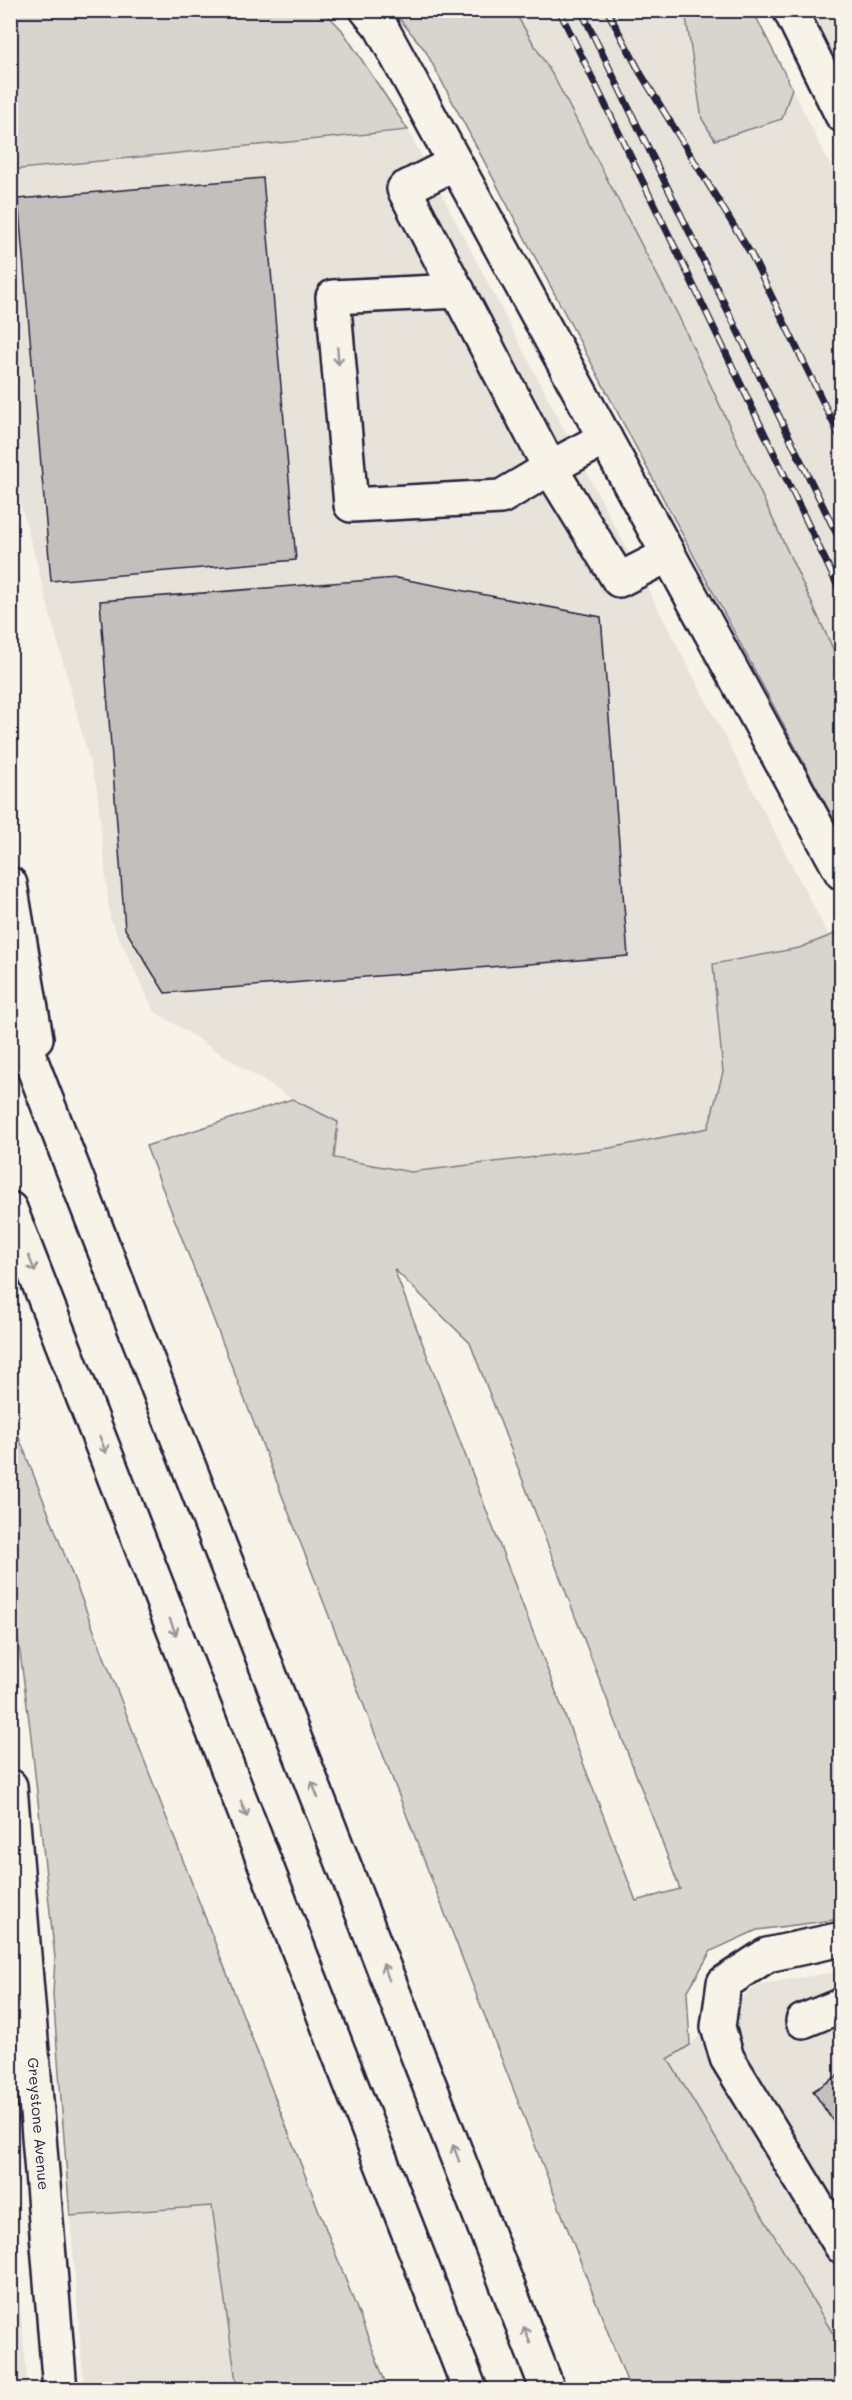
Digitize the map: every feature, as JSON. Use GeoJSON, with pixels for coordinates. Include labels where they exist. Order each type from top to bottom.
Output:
{"type":"FeatureCollection","features":[{"type":"Feature","properties":{"kind":"main road"},"geometry":{"type":"LineString","coordinates":[[366,10],[381,27],[842,873]]}},
{"type":"Feature","properties":{"kind":"main road"},"geometry":{"type":"LineString","coordinates":[[790,10],[842,115]]}},
{"type":"Feature","properties":{"kind":"main road"},"geometry":{"type":"LineString","coordinates":[[455,163],[404,189],[550,468],[619,580],[668,555]]}},
{"type":"Feature","properties":{"kind":"main road"},"geometry":{"type":"LineString","coordinates":[[458,291],[333,297],[351,505],[501,497],[604,438]]}},
{"type":"Feature","properties":{"kind":"main road"},"geometry":{"type":"LineString","coordinates":[[10,884],[46,1099]]}},
{"type":"Feature","properties":{"kind":"main road"},"geometry":{"type":"LineString","coordinates":[[10,1007],[548,2390]]}},
{"type":"Feature","properties":{"kind":"main road"},"geometry":{"type":"LineString","coordinates":[[10,1209],[470,2390]]}},
{"type":"Feature","properties":{"kind":"main road","name":"Greystone Avenue"},"geometry":{"type":"LineString","coordinates":[[10,1786],[17,1942],[60,2390]]}},
{"type":"Feature","properties":{"kind":"main road"},"geometry":{"type":"LineString","coordinates":[[842,1939],[767,1955],[723,1983],[717,2027],[727,2058],[842,2247]]}},
{"type":"Feature","properties":{"kind":"main road"},"geometry":{"type":"LineString","coordinates":[[803,2021],[842,2006]]}},
{"type":"Feature","properties":{"kind":"shaded area"},"geometry":{"type":"Polygon","coordinates":[[[11,10],[324,11],[342,30],[408,130],[11,170],[11,10]]]}},
{"type":"Feature","properties":{"kind":"shaded area"},"geometry":{"type":"Polygon","coordinates":[[[393,11],[514,11],[555,79],[678,315],[841,666],[841,833],[425,50],[393,11]]]}},
{"type":"Feature","properties":{"kind":"shaded area"},"geometry":{"type":"Polygon","coordinates":[[[514,11],[753,11],[792,88],[841,187],[841,666],[678,315],[555,79],[514,11]]]}},
{"type":"Feature","properties":{"kind":"shaded area"},"geometry":{"type":"Polygon","coordinates":[[[685,11],[753,11],[792,88],[782,119],[715,140],[702,119],[685,11]]]}},
{"type":"Feature","properties":{"kind":"shaded area"},"geometry":{"type":"Polygon","coordinates":[[[806,11],[841,11],[841,80],[806,11]]]}},
{"type":"Feature","properties":{"kind":"shaded area"},"geometry":{"type":"Polygon","coordinates":[[[408,130],[829,936],[799,948],[713,964],[723,1072],[708,1128],[610,1148],[410,1172],[333,1158],[338,1122],[292,1099],[154,1011],[110,919],[97,789],[11,468],[10,170],[408,130]]]}},
{"type":"Feature","properties":{"kind":"shaded area"},"geometry":{"type":"Polygon","coordinates":[[[837,933],[842,941],[841,1919],[757,1930],[711,1951],[687,1992],[690,2045],[668,2059],[841,2347],[841,2389],[630,2389],[146,1146],[292,1099],[338,1122],[334,1158],[411,1172],[610,1148],[708,1128],[723,1072],[713,964],[799,948],[837,933]],[[394,1269],[636,1901],[680,1889],[470,1343],[394,1269]]]}},
{"type":"Feature","properties":{"kind":"shaded area"},"geometry":{"type":"Polygon","coordinates":[[[10,1414],[388,2389],[237,2389],[212,2206],[70,2216],[53,1995],[55,1958],[30,1728],[11,1585],[10,1414]]]}},
{"type":"Feature","properties":{"kind":"shaded area"},"geometry":{"type":"Polygon","coordinates":[[[841,1971],[841,2347],[668,2059],[690,2045],[756,1985],[841,1971]]]}},
{"type":"Feature","properties":{"kind":"shaded area"},"geometry":{"type":"Polygon","coordinates":[[[11,2205],[28,2389],[11,2389],[11,2205]]]}},
{"type":"Feature","properties":{"kind":"shaded area"},"geometry":{"type":"Polygon","coordinates":[[[212,2206],[237,2389],[84,2389],[70,2216],[212,2206]]]}},
{"type":"Feature","properties":{"kind":"building"},"geometry":{"type":"Polygon","coordinates":[[[263,178],[296,560],[51,581],[18,199],[263,178]]]}},
{"type":"Feature","properties":{"kind":"building"},"geometry":{"type":"Polygon","coordinates":[[[397,578],[601,617],[628,956],[165,993],[125,929],[100,601],[397,578]]]}},
{"type":"Feature","properties":{"kind":"building"},"geometry":{"type":"Polygon","coordinates":[[[842,2073],[842,2135],[813,2091],[842,2073]]]}},
{"type":"Feature","properties":{"kind":"railway"},"geometry":{"type":"LineString","coordinates":[[559,10],[842,595]]}},
{"type":"Feature","properties":{"kind":"railway"},"geometry":{"type":"LineString","coordinates":[[581,10],[842,545]]}},
{"type":"Feature","properties":{"kind":"railway"},"geometry":{"type":"LineString","coordinates":[[607,10],[641,74],[751,254],[842,441]]}}]}
